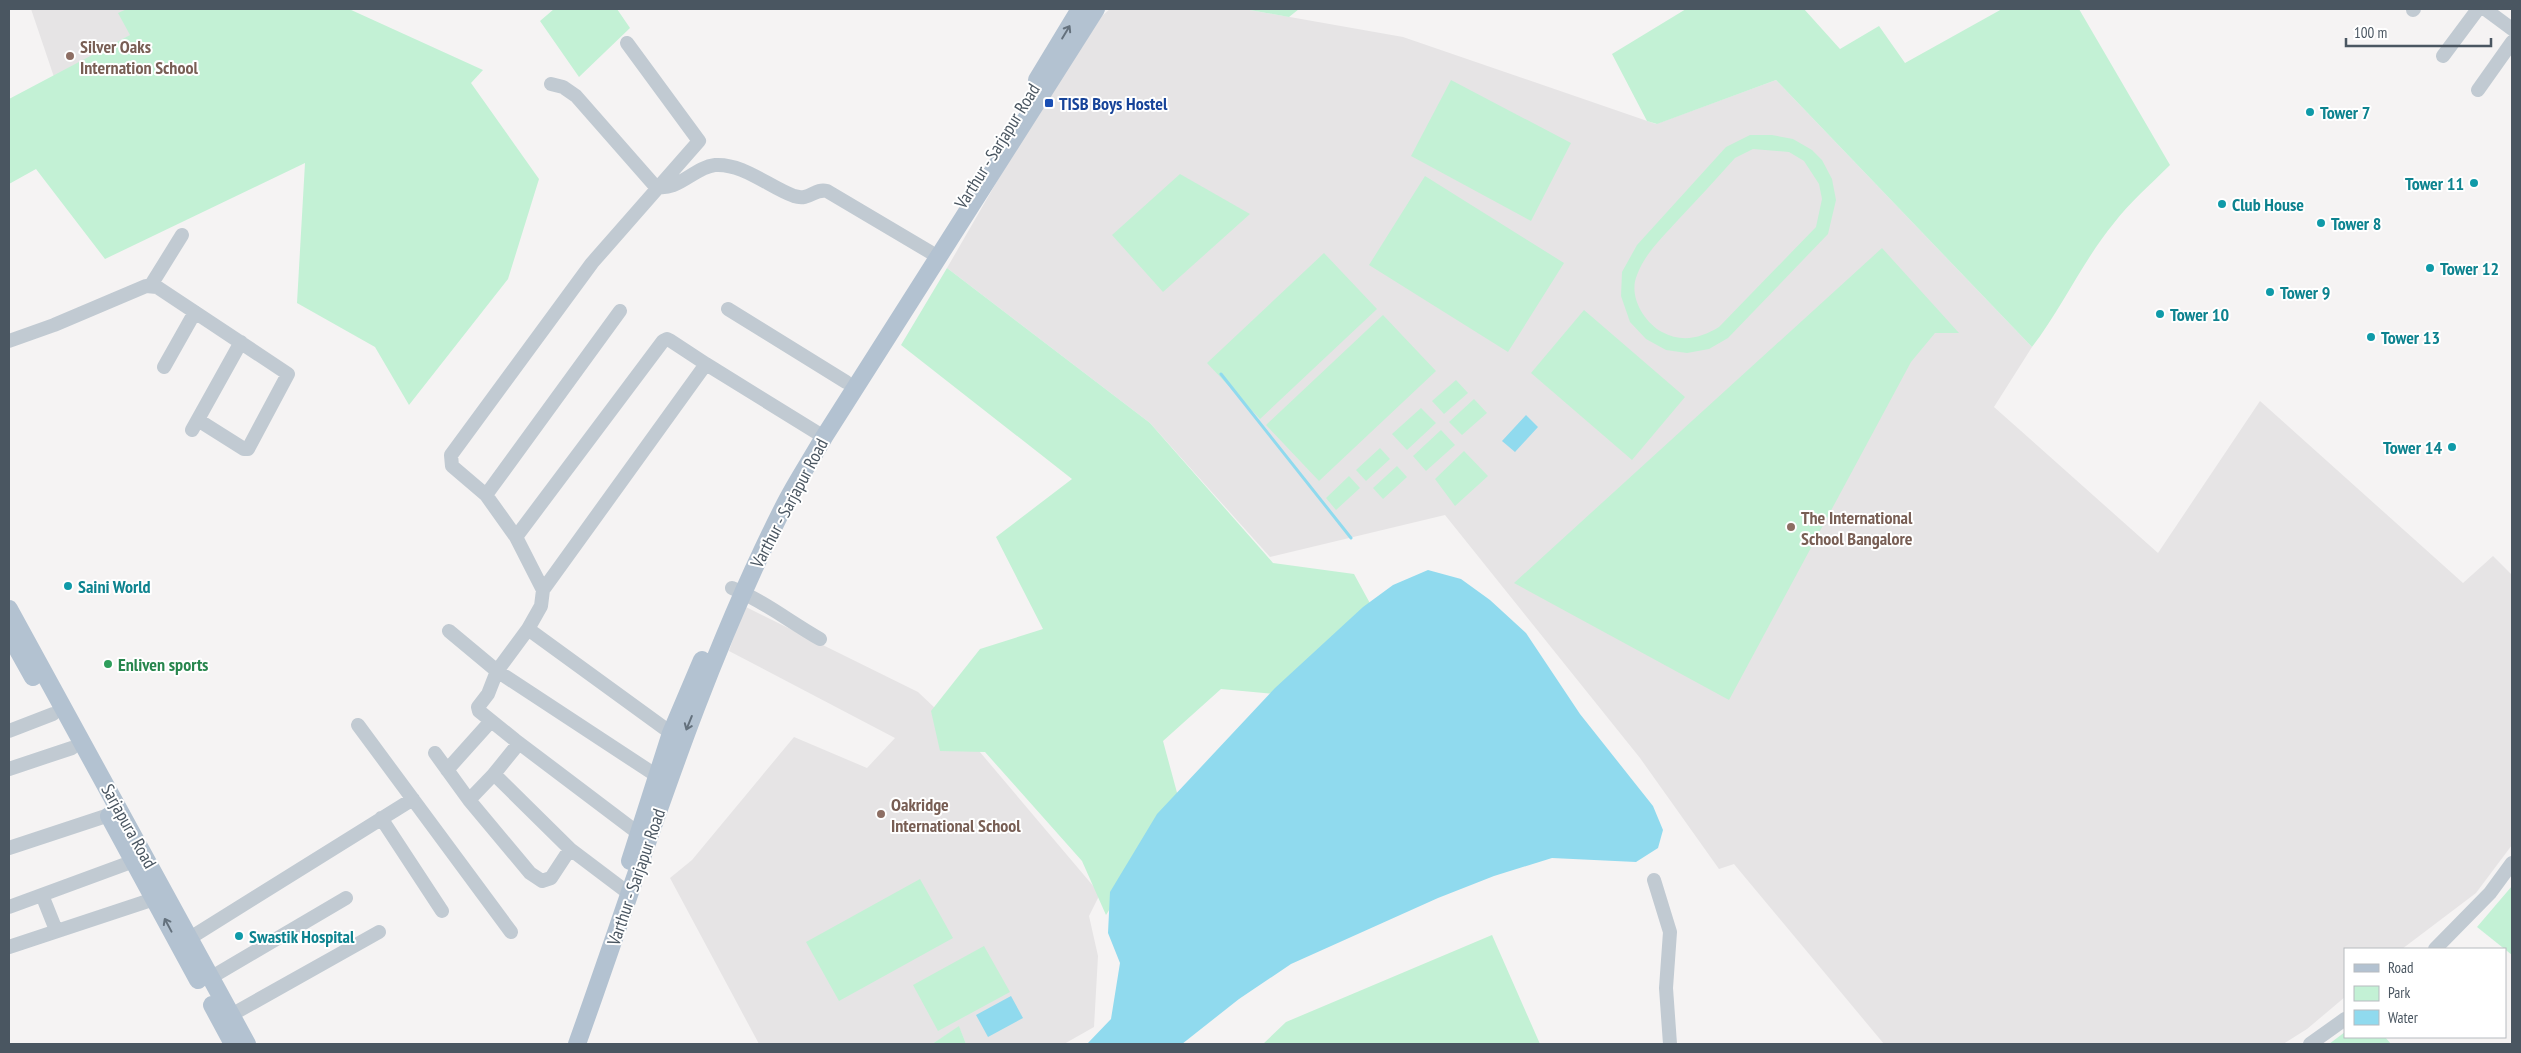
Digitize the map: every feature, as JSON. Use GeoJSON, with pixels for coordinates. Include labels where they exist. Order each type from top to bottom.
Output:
{"type":"FeatureCollection","features":[{"type":"Feature","properties":{"kind":"main road","name":"Varthur - Sarjapur Road"},"geometry":{"type":"LineString","coordinates":[[819,435],[846,382],[930,252],[1080,9]]}},
{"type":"Feature","properties":{"kind":"main road","name":"Varthur - Sarjapur Road"},"geometry":{"type":"LineString","coordinates":[[570,1044],[623,889],[638,833],[672,733],[738,590],[776,499],[1096,9]]}},
{"type":"Feature","properties":{"kind":"main road","name":"Varthur - Sarjapur Road"},"geometry":{"type":"LineString","coordinates":[[577,1044],[683,738],[738,590]]}},
{"type":"Feature","properties":{"kind":"main road","name":"Sarjapura Road"},"geometry":{"type":"LineString","coordinates":[[9,609],[185,942],[233,1044]]}},
{"type":"Feature","properties":{"kind":"main road","name":"Sarjapura Road"},"geometry":{"type":"LineString","coordinates":[[9,634],[154,899],[210,978],[247,1044]]}},
{"type":"Feature","properties":{"kind":"street"},"geometry":{"type":"LineString","coordinates":[[2443,56],[2478,9]]}},
{"type":"Feature","properties":{"kind":"street"},"geometry":{"type":"LineString","coordinates":[[2486,9],[2512,29]]}},
{"type":"Feature","properties":{"kind":"street"},"geometry":{"type":"LineString","coordinates":[[2478,90],[2512,42]]}},
{"type":"Feature","properties":{"kind":"street"},"geometry":{"type":"LineString","coordinates":[[544,590],[516,538],[486,495],[452,466],[451,455],[592,263],[699,140],[627,43]]}},
{"type":"Feature","properties":{"kind":"street"},"geometry":{"type":"LineString","coordinates":[[551,84],[563,87],[576,96],[649,180],[658,187],[674,186],[699,169],[708,166],[732,166],[795,196],[809,197],[817,191],[826,191],[930,252]]}},
{"type":"Feature","properties":{"kind":"street"},"geometry":{"type":"LineString","coordinates":[[151,286],[182,235]]}},
{"type":"Feature","properties":{"kind":"street"},"geometry":{"type":"LineString","coordinates":[[9,341],[151,286],[157,287],[241,342],[287,373],[288,377],[246,450],[195,425],[241,342]]}},
{"type":"Feature","properties":{"kind":"street"},"geometry":{"type":"LineString","coordinates":[[728,309],[846,382]]}},
{"type":"Feature","properties":{"kind":"street"},"geometry":{"type":"LineString","coordinates":[[486,495],[620,310]]}},
{"type":"Feature","properties":{"kind":"street"},"geometry":{"type":"LineString","coordinates":[[164,367],[194,312]]}},
{"type":"Feature","properties":{"kind":"street"},"geometry":{"type":"LineString","coordinates":[[516,538],[662,341],[667,339],[819,435]]}},
{"type":"Feature","properties":{"kind":"street"},"geometry":{"type":"LineString","coordinates":[[638,833],[491,721],[478,707],[488,694],[497,671],[528,629],[541,606],[544,590],[706,364]]}},
{"type":"Feature","properties":{"kind":"street"},"geometry":{"type":"LineString","coordinates":[[738,590],[782,613],[795,625],[820,639]]}},
{"type":"Feature","properties":{"kind":"street"},"geometry":{"type":"LineString","coordinates":[[528,629],[672,733]]}},
{"type":"Feature","properties":{"kind":"street"},"geometry":{"type":"LineString","coordinates":[[449,631],[497,671],[657,776]]}},
{"type":"Feature","properties":{"kind":"street"},"geometry":{"type":"LineString","coordinates":[[9,731],[53,714]]}},
{"type":"Feature","properties":{"kind":"street"},"geometry":{"type":"LineString","coordinates":[[447,770],[491,721]]}},
{"type":"Feature","properties":{"kind":"street"},"geometry":{"type":"LineString","coordinates":[[358,725],[511,932]]}},
{"type":"Feature","properties":{"kind":"street"},"geometry":{"type":"LineString","coordinates":[[469,800],[494,774],[519,743]]}},
{"type":"Feature","properties":{"kind":"street"},"geometry":{"type":"LineString","coordinates":[[9,769],[72,748]]}},
{"type":"Feature","properties":{"kind":"street"},"geometry":{"type":"LineString","coordinates":[[435,753],[469,800],[530,873],[546,881],[551,878],[570,849]]}},
{"type":"Feature","properties":{"kind":"street"},"geometry":{"type":"LineString","coordinates":[[494,774],[570,849],[623,889]]}},
{"type":"Feature","properties":{"kind":"street"},"geometry":{"type":"LineString","coordinates":[[185,942],[413,799]]}},
{"type":"Feature","properties":{"kind":"street"},"geometry":{"type":"LineString","coordinates":[[9,848],[108,815]]}},
{"type":"Feature","properties":{"kind":"street"},"geometry":{"type":"LineString","coordinates":[[381,818],[442,911]]}},
{"type":"Feature","properties":{"kind":"street"},"geometry":{"type":"LineString","coordinates":[[9,907],[134,862]]}},
{"type":"Feature","properties":{"kind":"street"},"geometry":{"type":"LineString","coordinates":[[2436,948],[2490,893],[2512,864]]}},
{"type":"Feature","properties":{"kind":"street"},"geometry":{"type":"LineString","coordinates":[[1654,880],[1670,932],[1666,988],[1670,1044]]}},
{"type":"Feature","properties":{"kind":"street"},"geometry":{"type":"LineString","coordinates":[[42,895],[56,930]]}},
{"type":"Feature","properties":{"kind":"street"},"geometry":{"type":"LineString","coordinates":[[210,978],[346,898]]}},
{"type":"Feature","properties":{"kind":"street"},"geometry":{"type":"LineString","coordinates":[[9,948],[56,930],[154,899]]}},
{"type":"Feature","properties":{"kind":"street"},"geometry":{"type":"LineString","coordinates":[[231,1015],[379,932]]}},
{"type":"Feature","properties":{"kind":"street"},"geometry":{"type":"LineString","coordinates":[[2310,1044],[2344,1020]]}},
{"type":"Feature","properties":{"kind":"shaded area","name":"Silver Oaks Internation School"},"geometry":{"type":"Polygon","coordinates":[[[31,9],[178,9],[54,77],[31,9]]]}},
{"type":"Feature","properties":{"kind":"shaded area","name":"The International School Bangalore"},"geometry":{"type":"Polygon","coordinates":[[[1110,9],[1244,9],[1403,37],[1656,124],[1776,80],[2032,347],[1994,407],[2158,553],[2260,401],[2463,583],[2493,556],[2512,575],[2512,845],[2476,893],[2403,948],[2344,948],[2344,998],[2307,1029],[2283,1044],[1884,1044],[1734,864],[1719,869],[1640,758],[1445,515],[1270,557],[1150,423],[947,268],[1022,138],[1102,16],[1110,9]]]}},
{"type":"Feature","properties":{"kind":"shaded area","name":"Oakridge International School"},"geometry":{"type":"Polygon","coordinates":[[[744,606],[918,692],[974,745],[1100,894],[1089,916],[1098,956],[1094,1027],[1064,1044],[966,1044],[959,1027],[932,1044],[759,1044],[670,878],[692,860],[794,737],[867,768],[895,738],[729,651],[744,606]]]}},
{"type":"Feature","properties":{"kind":"green space"},"geometry":{"type":"Polygon","coordinates":[[[127,9],[349,9],[483,70],[471,83],[539,179],[508,279],[409,405],[375,347],[297,303],[305,163],[105,259],[36,169],[9,184],[9,99],[130,35],[118,13],[127,9]]]}},
{"type":"Feature","properties":{"kind":"green space"},"geometry":{"type":"Polygon","coordinates":[[[554,9],[617,9],[630,28],[579,77],[540,21],[554,9]]]}},
{"type":"Feature","properties":{"kind":"green space"},"geometry":{"type":"Polygon","coordinates":[[[1244,9],[1299,9],[1289,17],[1244,9]]]}},
{"type":"Feature","properties":{"kind":"green space"},"geometry":{"type":"Polygon","coordinates":[[[1686,9],[1804,9],[1840,49],[1879,26],[1905,63],[2002,9],[2079,9],[2170,165],[2120,215],[2082,269],[2032,347],[1776,80],[1657,124],[1647,121],[1612,54],[1686,9]]]}},
{"type":"Feature","properties":{"kind":"green space"},"geometry":{"type":"Polygon","coordinates":[[[1451,80],[1571,143],[1531,221],[1411,156],[1451,80]]]}},
{"type":"Feature","properties":{"kind":"green space"},"geometry":{"type":"Polygon","coordinates":[[[1750,135],[1772,135],[1793,139],[1812,150],[1822,160],[1832,179],[1836,200],[1828,234],[1728,338],[1709,349],[1687,353],[1666,350],[1646,339],[1630,322],[1621,296],[1622,272],[1637,245],[1726,147],[1750,135]],[[1753,149],[1735,158],[1650,252],[1640,267],[1635,283],[1635,291],[1639,308],[1655,328],[1669,335],[1691,338],[1719,327],[1816,227],[1822,199],[1819,184],[1804,161],[1789,152],[1753,149]]]}},
{"type":"Feature","properties":{"kind":"green space"},"geometry":{"type":"Polygon","coordinates":[[[1180,174],[1250,214],[1163,292],[1112,235],[1180,174]]]}},
{"type":"Feature","properties":{"kind":"green space"},"geometry":{"type":"Polygon","coordinates":[[[1425,176],[1564,263],[1508,352],[1369,265],[1425,176]]]}},
{"type":"Feature","properties":{"kind":"green space"},"geometry":{"type":"Polygon","coordinates":[[[1882,248],[1959,333],[1935,333],[1911,362],[1729,700],[1514,583],[1882,248]]]}},
{"type":"Feature","properties":{"kind":"green space"},"geometry":{"type":"Polygon","coordinates":[[[1324,253],[1377,309],[1260,419],[1207,363],[1324,253]]]}},
{"type":"Feature","properties":{"kind":"green space"},"geometry":{"type":"Polygon","coordinates":[[[947,268],[1150,423],[1273,563],[1354,574],[1378,618],[1316,698],[1221,689],[1163,741],[1179,800],[1106,915],[1082,861],[985,752],[940,751],[931,711],[980,649],[1043,629],[996,537],[1072,479],[901,345],[947,268]]]}},
{"type":"Feature","properties":{"kind":"green space"},"geometry":{"type":"Polygon","coordinates":[[[1584,310],[1685,397],[1632,460],[1531,373],[1584,310]]]}},
{"type":"Feature","properties":{"kind":"green space"},"geometry":{"type":"Polygon","coordinates":[[[1383,315],[1436,371],[1319,481],[1266,425],[1383,315]]]}},
{"type":"Feature","properties":{"kind":"green space"},"geometry":{"type":"Polygon","coordinates":[[[1456,380],[1468,393],[1444,414],[1432,401],[1456,380]]]}},
{"type":"Feature","properties":{"kind":"green space"},"geometry":{"type":"Polygon","coordinates":[[[1474,399],[1487,413],[1462,435],[1449,422],[1474,399]]]}},
{"type":"Feature","properties":{"kind":"green space"},"geometry":{"type":"Polygon","coordinates":[[[1421,408],[1436,423],[1407,450],[1392,434],[1421,408]]]}},
{"type":"Feature","properties":{"kind":"green space"},"geometry":{"type":"Polygon","coordinates":[[[1441,430],[1455,445],[1426,471],[1413,456],[1441,430]]]}},
{"type":"Feature","properties":{"kind":"green space"},"geometry":{"type":"Polygon","coordinates":[[[1380,448],[1390,459],[1366,481],[1356,470],[1380,448]]]}},
{"type":"Feature","properties":{"kind":"green space"},"geometry":{"type":"Polygon","coordinates":[[[1464,451],[1488,476],[1455,506],[1435,479],[1464,451]]]}},
{"type":"Feature","properties":{"kind":"green space"},"geometry":{"type":"Polygon","coordinates":[[[1397,466],[1407,477],[1383,499],[1373,488],[1397,466]]]}},
{"type":"Feature","properties":{"kind":"green space"},"geometry":{"type":"Polygon","coordinates":[[[1349,476],[1360,488],[1336,510],[1326,498],[1349,476]]]}},
{"type":"Feature","properties":{"kind":"green space"},"geometry":{"type":"Polygon","coordinates":[[[920,879],[953,938],[839,1001],[806,942],[920,879]]]}},
{"type":"Feature","properties":{"kind":"green space"},"geometry":{"type":"Polygon","coordinates":[[[2512,886],[2512,955],[2506,948],[2503,948],[2477,927],[2512,886]]]}},
{"type":"Feature","properties":{"kind":"green space"},"geometry":{"type":"Polygon","coordinates":[[[1492,935],[1540,1044],[1263,1044],[1286,1022],[1492,935]]]}},
{"type":"Feature","properties":{"kind":"green space"},"geometry":{"type":"Polygon","coordinates":[[[984,946],[1010,992],[938,1031],[913,985],[984,946]]]}},
{"type":"Feature","properties":{"kind":"green space"},"geometry":{"type":"Polygon","coordinates":[[[959,1026],[966,1044],[932,1044],[959,1026]]]}},
{"type":"Feature","properties":{"kind":"green space"},"geometry":{"type":"Polygon","coordinates":[[[2344,1033],[2344,1038],[2386,1038],[2391,1044],[2329,1044],[2344,1033]]]}},
{"type":"Feature","properties":{"kind":"water"},"geometry":{"type":"Polygon","coordinates":[[[1526,415],[1538,427],[1515,452],[1502,441],[1526,415]]]}},
{"type":"Feature","properties":{"kind":"water"},"geometry":{"type":"Polygon","coordinates":[[[1428,570],[1461,579],[1490,600],[1526,633],[1580,714],[1653,806],[1663,830],[1658,848],[1636,862],[1552,858],[1494,876],[1438,898],[1291,964],[1239,999],[1182,1044],[1087,1044],[1111,1019],[1120,963],[1108,933],[1110,892],[1157,814],[1275,688],[1363,607],[1393,585],[1428,570]]]}},
{"type":"Feature","properties":{"kind":"water"},"geometry":{"type":"Polygon","coordinates":[[[1011,996],[1023,1018],[988,1037],[976,1015],[1011,996]]]}},
{"type":"Feature","properties":{"kind":"waterway"},"geometry":{"type":"LineString","coordinates":[[1221,374],[1351,538]]}},
{"type":"Feature","properties":{"kind":"place","name":"Silver Oaks Internation School"},"geometry":{"type":"Point","coordinates":[70,56]}},
{"type":"Feature","properties":{"kind":"place","name":"TISB Boys Hostel"},"geometry":{"type":"Point","coordinates":[1049,103]}},
{"type":"Feature","properties":{"kind":"place","name":"Tower 7"},"geometry":{"type":"Point","coordinates":[2310,112]}},
{"type":"Feature","properties":{"kind":"place","name":"Tower 11"},"geometry":{"type":"Point","coordinates":[2474,183]}},
{"type":"Feature","properties":{"kind":"place","name":"Club House"},"geometry":{"type":"Point","coordinates":[2222,204]}},
{"type":"Feature","properties":{"kind":"place","name":"Tower 8"},"geometry":{"type":"Point","coordinates":[2321,223]}},
{"type":"Feature","properties":{"kind":"place","name":"Tower 12"},"geometry":{"type":"Point","coordinates":[2430,268]}},
{"type":"Feature","properties":{"kind":"place","name":"Tower 9"},"geometry":{"type":"Point","coordinates":[2270,292]}},
{"type":"Feature","properties":{"kind":"place","name":"Tower 10"},"geometry":{"type":"Point","coordinates":[2160,314]}},
{"type":"Feature","properties":{"kind":"place","name":"Tower 13"},"geometry":{"type":"Point","coordinates":[2371,337]}},
{"type":"Feature","properties":{"kind":"place","name":"Tower 14"},"geometry":{"type":"Point","coordinates":[2452,447]}},
{"type":"Feature","properties":{"kind":"place","name":"The International School Bangalore"},"geometry":{"type":"Point","coordinates":[1791,527]}},
{"type":"Feature","properties":{"kind":"place","name":"Saini World"},"geometry":{"type":"Point","coordinates":[68,586]}},
{"type":"Feature","properties":{"kind":"place","name":"Enliven sports"},"geometry":{"type":"Point","coordinates":[108,664]}},
{"type":"Feature","properties":{"kind":"place","name":"Oakridge International School"},"geometry":{"type":"Point","coordinates":[881,814]}},
{"type":"Feature","properties":{"kind":"place","name":"Swastik Hospital"},"geometry":{"type":"Point","coordinates":[239,936]}}]}
